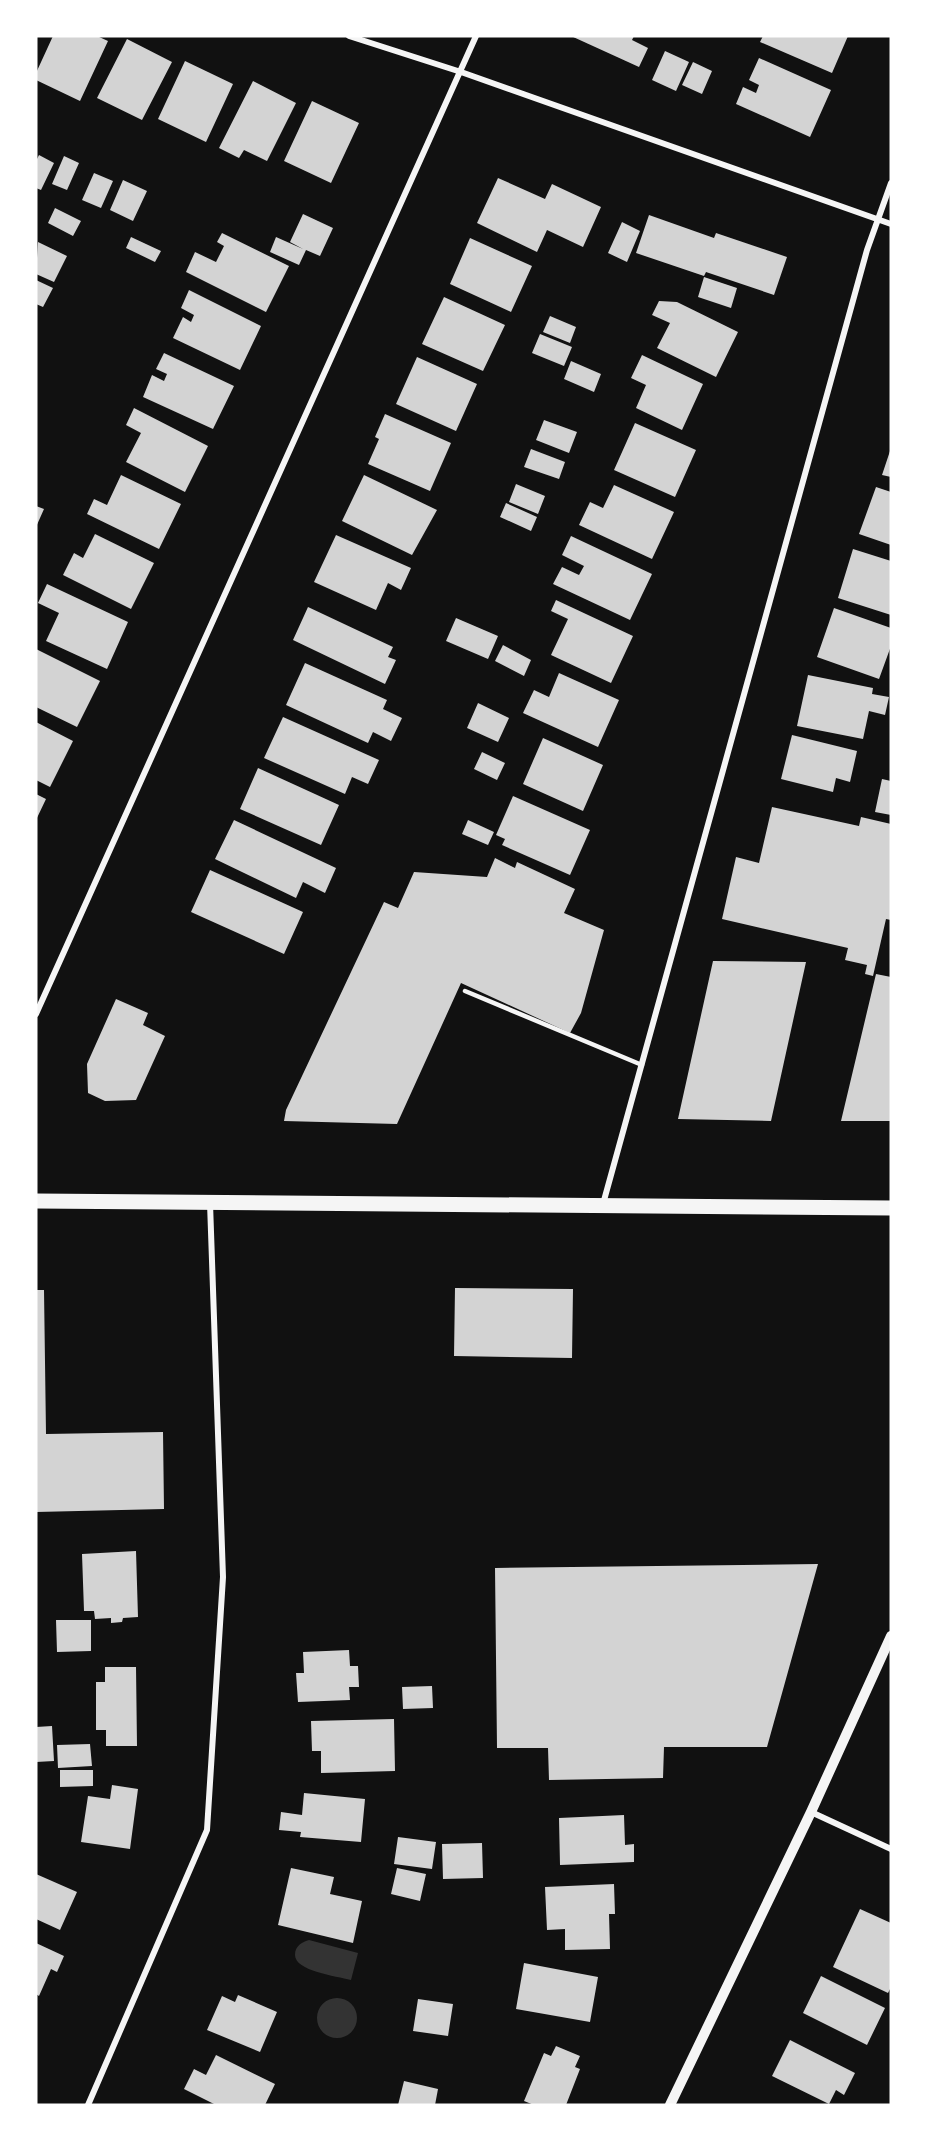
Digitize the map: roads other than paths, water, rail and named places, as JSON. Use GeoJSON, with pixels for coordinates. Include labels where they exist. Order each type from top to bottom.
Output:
{"type":"FeatureCollection","features":[{"type":"Feature","properties":{"kind":"main road"},"geometry":{"type":"LineString","coordinates":[[36,1201],[891,1208]]}},
{"type":"Feature","properties":{"kind":"street"},"geometry":{"type":"LineString","coordinates":[[349,36],[461,72],[891,224]]}},
{"type":"Feature","properties":{"kind":"street"},"geometry":{"type":"LineString","coordinates":[[36,1014],[476,36]]}},
{"type":"Feature","properties":{"kind":"street"},"geometry":{"type":"LineString","coordinates":[[603,1205],[876,219],[891,183]]}},
{"type":"Feature","properties":{"kind":"street"},"geometry":{"type":"LineString","coordinates":[[88,2105],[207,1830],[223,1576],[210,1202]]}},
{"type":"Feature","properties":{"kind":"street"},"geometry":{"type":"LineString","coordinates":[[670,2105],[811,1812],[891,1636]]}},
{"type":"Feature","properties":{"kind":"street"},"geometry":{"type":"LineString","coordinates":[[811,1812],[891,1849]]}},
{"type":"Feature","properties":{"kind":"lane"},"geometry":{"type":"LineString","coordinates":[[465,991],[642,1065]]}}]}
